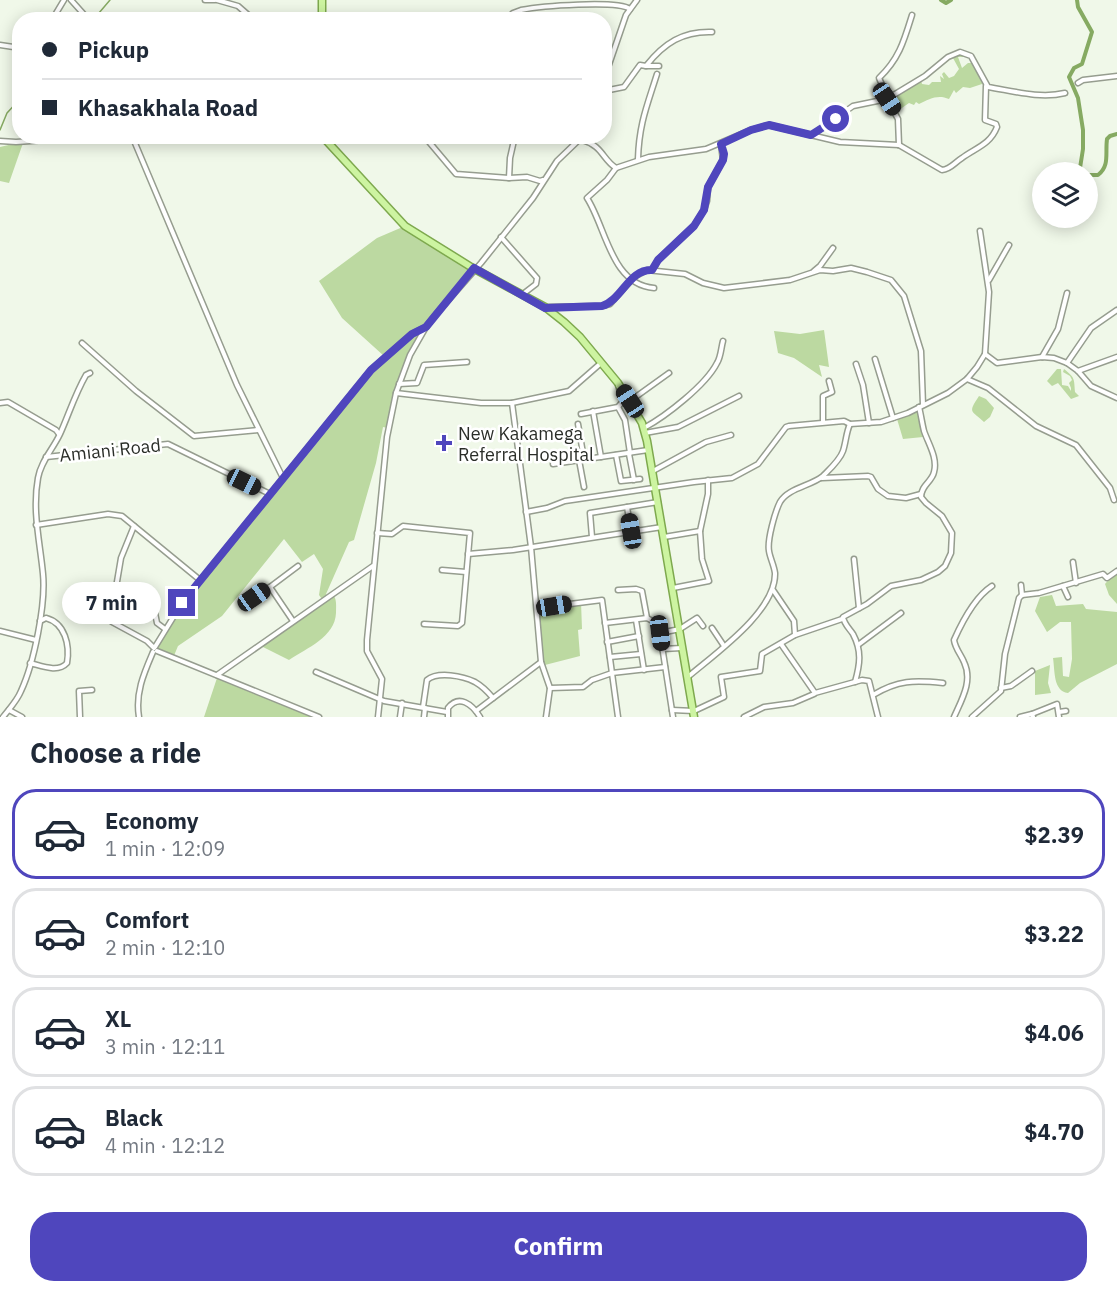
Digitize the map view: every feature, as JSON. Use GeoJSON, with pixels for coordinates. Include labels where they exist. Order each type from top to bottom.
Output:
{"type":"FeatureCollection","features":[{"type":"Feature","properties":{"kind":"main road"},"geometry":{"type":"LineString","coordinates":[[329,144],[405,226],[474,268],[523,294],[545,308],[580,337],[602,362],[630,401],[645,431],[649,450],[694,714]]}},
{"type":"Feature","properties":{"kind":"street"},"geometry":{"type":"LineString","coordinates":[[71,0],[82,12]]}},
{"type":"Feature","properties":{"kind":"street"},"geometry":{"type":"LineString","coordinates":[[205,0],[216,0],[238,6],[245,12]]}},
{"type":"Feature","properties":{"kind":"street"},"geometry":{"type":"LineString","coordinates":[[516,12],[572,1],[607,0],[625,4],[630,9]]}},
{"type":"Feature","properties":{"kind":"street"},"geometry":{"type":"LineString","coordinates":[[612,50],[623,22],[637,0]]}},
{"type":"Feature","properties":{"kind":"street"},"geometry":{"type":"LineString","coordinates":[[899,146],[898,119],[879,78],[895,62],[912,15]]}},
{"type":"Feature","properties":{"kind":"street"},"geometry":{"type":"LineString","coordinates":[[646,66],[665,46],[679,36],[712,32]]}},
{"type":"Feature","properties":{"kind":"street"},"geometry":{"type":"LineString","coordinates":[[654,288],[643,288],[632,280],[612,255],[595,210],[587,198],[607,180],[616,168],[638,159],[721,144],[751,130],[769,125],[840,142],[899,146],[942,170],[950,168],[963,156],[983,146],[997,128],[996,124],[985,120],[986,86],[971,56],[960,52],[948,57],[925,76],[888,99],[853,106],[811,135]]}},
{"type":"Feature","properties":{"kind":"street"},"geometry":{"type":"LineString","coordinates":[[612,89],[624,87],[640,64],[659,66]]}},
{"type":"Feature","properties":{"kind":"street"},"geometry":{"type":"LineString","coordinates":[[638,159],[639,138],[645,108],[657,74]]}},
{"type":"Feature","properties":{"kind":"street"},"geometry":{"type":"LineString","coordinates":[[1078,83],[1083,80],[1117,76]]}},
{"type":"Feature","properties":{"kind":"street"},"geometry":{"type":"LineString","coordinates":[[986,86],[1036,95],[1049,96],[1065,93]]}},
{"type":"Feature","properties":{"kind":"street"},"geometry":{"type":"LineString","coordinates":[[135,144],[258,430],[283,478]]}},
{"type":"Feature","properties":{"kind":"street"},"geometry":{"type":"LineString","coordinates":[[431,144],[456,174],[508,178],[527,177],[544,180]]}},
{"type":"Feature","properties":{"kind":"street"},"geometry":{"type":"LineString","coordinates":[[508,178],[513,144]]}},
{"type":"Feature","properties":{"kind":"street"},"geometry":{"type":"LineString","coordinates":[[378,717],[381,675],[367,649],[387,437],[399,384],[410,355],[426,327],[533,198],[544,180],[573,144]]}},
{"type":"Feature","properties":{"kind":"street"},"geometry":{"type":"LineString","coordinates":[[593,144],[616,168]]}},
{"type":"Feature","properties":{"kind":"street"},"geometry":{"type":"LineString","coordinates":[[652,270],[658,260],[694,226],[704,210],[708,187],[723,160],[721,144]]}},
{"type":"Feature","properties":{"kind":"street"},"geometry":{"type":"LineString","coordinates":[[526,512],[565,501],[732,478],[758,464],[786,427],[803,423],[844,421],[850,424],[869,423],[893,418],[948,393],[967,379],[986,354],[988,281],[980,231]]}},
{"type":"Feature","properties":{"kind":"street"},"geometry":{"type":"LineString","coordinates":[[501,237],[538,280],[523,294]]}},
{"type":"Feature","properties":{"kind":"street"},"geometry":{"type":"LineString","coordinates":[[988,281],[1009,245]]}},
{"type":"Feature","properties":{"kind":"street"},"geometry":{"type":"LineString","coordinates":[[545,308],[610,304],[643,271],[684,274],[703,283],[724,288],[790,280],[820,266],[833,248]]}},
{"type":"Feature","properties":{"kind":"street"},"geometry":{"type":"LineString","coordinates":[[672,710],[694,714],[724,697],[721,677],[760,670],[762,654],[795,635],[843,618],[888,588],[929,577],[941,570],[947,563],[952,549],[952,532],[942,516],[922,500],[921,494],[935,468],[925,433],[921,406],[921,351],[900,288],[886,278],[854,268],[813,271]]}},
{"type":"Feature","properties":{"kind":"street"},"geometry":{"type":"LineString","coordinates":[[1042,357],[1058,329],[1067,293]]}},
{"type":"Feature","properties":{"kind":"street"},"geometry":{"type":"LineString","coordinates":[[1066,363],[1091,328],[1117,310]]}},
{"type":"Feature","properties":{"kind":"street"},"geometry":{"type":"LineString","coordinates":[[139,717],[137,701],[139,688],[165,629],[176,611],[371,370],[412,334],[426,327]]}},
{"type":"Feature","properties":{"kind":"street"},"geometry":{"type":"LineString","coordinates":[[645,431],[709,375],[717,364],[723,341]]}},
{"type":"Feature","properties":{"kind":"street"},"geometry":{"type":"LineString","coordinates":[[82,342],[136,391],[194,436],[258,430]]}},
{"type":"Feature","properties":{"kind":"street"},"geometry":{"type":"LineString","coordinates":[[986,354],[997,363],[1042,357],[1054,358],[1078,371],[1087,383],[1117,398]]}},
{"type":"Feature","properties":{"kind":"street"},"geometry":{"type":"LineString","coordinates":[[1078,371],[1117,357]]}},
{"type":"Feature","properties":{"kind":"street"},"geometry":{"type":"LineString","coordinates":[[875,359],[893,418]]}},
{"type":"Feature","properties":{"kind":"street"},"geometry":{"type":"LineString","coordinates":[[399,384],[417,383],[424,365],[467,362]]}},
{"type":"Feature","properties":{"kind":"street"},"geometry":{"type":"LineString","coordinates":[[396,393],[481,403],[512,402],[569,391],[602,362]]}},
{"type":"Feature","properties":{"kind":"street"},"geometry":{"type":"LineString","coordinates":[[856,364],[863,385],[869,423]]}},
{"type":"Feature","properties":{"kind":"street"},"geometry":{"type":"LineString","coordinates":[[3,717],[21,692],[40,621],[43,585],[36,525],[38,478],[45,457],[59,435],[78,389],[86,375],[90,373]]}},
{"type":"Feature","properties":{"kind":"street"},"geometry":{"type":"LineString","coordinates":[[630,401],[669,374]]}},
{"type":"Feature","properties":{"kind":"street"},"geometry":{"type":"LineString","coordinates":[[967,379],[988,388],[1036,426],[1076,445],[1110,488],[1114,500]]}},
{"type":"Feature","properties":{"kind":"street"},"geometry":{"type":"LineString","coordinates":[[824,422],[823,396],[832,392],[829,381]]}},
{"type":"Feature","properties":{"kind":"street"},"geometry":{"type":"LineString","coordinates":[[581,414],[618,407],[623,401],[618,383]]}},
{"type":"Feature","properties":{"kind":"street"},"geometry":{"type":"LineString","coordinates":[[645,431],[678,427],[739,396]]}},
{"type":"Feature","properties":{"kind":"street"},"geometry":{"type":"LineString","coordinates":[[0,403],[8,402],[56,429],[59,435]]}},
{"type":"Feature","properties":{"kind":"street"},"geometry":{"type":"LineString","coordinates":[[512,402],[531,547],[541,662],[550,688],[546,717]]}},
{"type":"Feature","properties":{"kind":"street"},"geometry":{"type":"LineString","coordinates":[[618,407],[625,420],[634,480]]}},
{"type":"Feature","properties":{"kind":"street"},"geometry":{"type":"LineString","coordinates":[[593,411],[601,457]]}},
{"type":"Feature","properties":{"kind":"street"},"geometry":{"type":"LineString","coordinates":[[578,424],[584,487]]}},
{"type":"Feature","properties":{"kind":"street"},"geometry":{"type":"LineString","coordinates":[[689,676],[724,646],[763,607],[773,589],[775,572],[768,547],[780,503],[789,494],[821,478],[843,452],[850,424]]}},
{"type":"Feature","properties":{"kind":"street"},"geometry":{"type":"LineString","coordinates":[[653,471],[706,442],[731,435]]}},
{"type":"Feature","properties":{"kind":"street","name":"Amiani Road"},"geometry":{"type":"LineString","coordinates":[[45,457],[168,444],[270,494]]}},
{"type":"Feature","properties":{"kind":"street"},"geometry":{"type":"LineString","coordinates":[[553,464],[649,450]]}},
{"type":"Feature","properties":{"kind":"street"},"geometry":{"type":"LineString","coordinates":[[616,455],[620,480],[625,482],[640,479]]}},
{"type":"Feature","properties":{"kind":"street"},"geometry":{"type":"LineString","coordinates":[[276,487],[279,472]]}},
{"type":"Feature","properties":{"kind":"street"},"geometry":{"type":"LineString","coordinates":[[821,478],[868,476],[880,492],[888,496],[906,498],[921,494]]}},
{"type":"Feature","properties":{"kind":"street"},"geometry":{"type":"LineString","coordinates":[[673,588],[709,581],[702,559],[700,531],[708,494],[708,480]]}},
{"type":"Feature","properties":{"kind":"street"},"geometry":{"type":"LineString","coordinates":[[592,537],[590,513],[658,502]]}},
{"type":"Feature","properties":{"kind":"street"},"geometry":{"type":"LineString","coordinates":[[627,507],[631,531]]}},
{"type":"Feature","properties":{"kind":"street"},"geometry":{"type":"LineString","coordinates":[[36,525],[108,514],[122,516],[200,580]]}},
{"type":"Feature","properties":{"kind":"street"},"geometry":{"type":"LineString","coordinates":[[134,526],[121,558],[112,622],[147,641],[155,650],[319,717]]}},
{"type":"Feature","properties":{"kind":"street"},"geometry":{"type":"LineString","coordinates":[[377,533],[392,534],[403,526],[470,533],[460,625],[424,624]]}},
{"type":"Feature","properties":{"kind":"street"},"geometry":{"type":"LineString","coordinates":[[468,554],[662,527]]}},
{"type":"Feature","properties":{"kind":"street"},"geometry":{"type":"LineString","coordinates":[[664,537],[700,531]]}},
{"type":"Feature","properties":{"kind":"street"},"geometry":{"type":"LineString","coordinates":[[854,559],[859,608]]}},
{"type":"Feature","properties":{"kind":"street"},"geometry":{"type":"LineString","coordinates":[[1073,562],[1076,583]]}},
{"type":"Feature","properties":{"kind":"street"},"geometry":{"type":"LineString","coordinates":[[254,597],[298,566]]}},
{"type":"Feature","properties":{"kind":"street"},"geometry":{"type":"LineString","coordinates":[[217,675],[374,566]]}},
{"type":"Feature","properties":{"kind":"street"},"geometry":{"type":"LineString","coordinates":[[442,570],[466,572]]}},
{"type":"Feature","properties":{"kind":"street"},"geometry":{"type":"LineString","coordinates":[[1022,595],[1039,593],[1103,574],[1107,578],[1117,571]]}},
{"type":"Feature","properties":{"kind":"street"},"geometry":{"type":"LineString","coordinates":[[972,717],[998,695],[1001,688],[1008,639],[1019,598],[1022,595],[1021,585]]}},
{"type":"Feature","properties":{"kind":"street"},"geometry":{"type":"LineString","coordinates":[[954,717],[968,677],[966,666],[954,646],[954,640],[974,606],[992,586]]}},
{"type":"Feature","properties":{"kind":"street"},"geometry":{"type":"LineString","coordinates":[[1063,586],[1068,597]]}},
{"type":"Feature","properties":{"kind":"street"},"geometry":{"type":"LineString","coordinates":[[270,587],[293,621]]}},
{"type":"Feature","properties":{"kind":"street"},"geometry":{"type":"LineString","coordinates":[[773,589],[795,621],[795,635]]}},
{"type":"Feature","properties":{"kind":"street"},"geometry":{"type":"LineString","coordinates":[[618,590],[642,591],[647,618]]}},
{"type":"Feature","properties":{"kind":"street"},"geometry":{"type":"LineString","coordinates":[[537,610],[601,599],[603,601],[618,717]]}},
{"type":"Feature","properties":{"kind":"street"},"geometry":{"type":"LineString","coordinates":[[154,613],[159,625],[165,629]]}},
{"type":"Feature","properties":{"kind":"street"},"geometry":{"type":"LineString","coordinates":[[858,645],[901,613]]}},
{"type":"Feature","properties":{"kind":"street"},"geometry":{"type":"LineString","coordinates":[[30,663],[57,668],[64,667],[68,663],[64,633],[60,626],[46,618],[40,621]]}},
{"type":"Feature","properties":{"kind":"street"},"geometry":{"type":"LineString","coordinates":[[605,623],[647,618],[656,623],[660,633],[673,717]]}},
{"type":"Feature","properties":{"kind":"street"},"geometry":{"type":"LineString","coordinates":[[660,633],[680,629],[697,618],[703,626]]}},
{"type":"Feature","properties":{"kind":"street"},"geometry":{"type":"LineString","coordinates":[[843,618],[858,645],[860,662],[855,682]]}},
{"type":"Feature","properties":{"kind":"street"},"geometry":{"type":"LineString","coordinates":[[636,620],[644,670]]}},
{"type":"Feature","properties":{"kind":"street"},"geometry":{"type":"LineString","coordinates":[[152,627],[159,625]]}},
{"type":"Feature","properties":{"kind":"street"},"geometry":{"type":"LineString","coordinates":[[711,628],[724,646]]}},
{"type":"Feature","properties":{"kind":"street"},"geometry":{"type":"LineString","coordinates":[[0,631],[36,640]]}},
{"type":"Feature","properties":{"kind":"street"},"geometry":{"type":"LineString","coordinates":[[607,642],[639,636]]}},
{"type":"Feature","properties":{"kind":"street"},"geometry":{"type":"LineString","coordinates":[[781,644],[815,694]]}},
{"type":"Feature","properties":{"kind":"street"},"geometry":{"type":"LineString","coordinates":[[662,650],[684,648]]}},
{"type":"Feature","properties":{"kind":"street"},"geometry":{"type":"LineString","coordinates":[[610,657],[641,654]]}},
{"type":"Feature","properties":{"kind":"street"},"geometry":{"type":"LineString","coordinates":[[476,711],[541,662]]}},
{"type":"Feature","properties":{"kind":"street"},"geometry":{"type":"LineString","coordinates":[[550,688],[583,687],[592,680],[612,673],[665,667]]}},
{"type":"Feature","properties":{"kind":"street"},"geometry":{"type":"LineString","coordinates":[[1001,688],[1011,686],[1032,671]]}},
{"type":"Feature","properties":{"kind":"street"},"geometry":{"type":"LineString","coordinates":[[316,672],[380,699],[424,707],[448,715],[451,704],[460,700],[464,701],[480,717]]}},
{"type":"Feature","properties":{"kind":"street"},"geometry":{"type":"LineString","coordinates":[[424,717],[427,680],[435,675],[460,677],[475,682],[493,698]]}},
{"type":"Feature","properties":{"kind":"street"},"geometry":{"type":"LineString","coordinates":[[748,716],[764,707],[793,703],[864,679],[868,681],[878,717]]}},
{"type":"Feature","properties":{"kind":"street"},"geometry":{"type":"LineString","coordinates":[[873,695],[886,687],[907,681],[943,683]]}},
{"type":"Feature","properties":{"kind":"street"},"geometry":{"type":"LineString","coordinates":[[80,717],[78,691],[92,690]]}},
{"type":"Feature","properties":{"kind":"street"},"geometry":{"type":"LineString","coordinates":[[400,717],[402,703]]}},
{"type":"Feature","properties":{"kind":"street"},"geometry":{"type":"LineString","coordinates":[[1020,717],[1032,715],[1057,704],[1059,715],[1066,711]]}},
{"type":"Feature","properties":{"kind":"street"},"geometry":{"type":"LineString","coordinates":[[9,710],[22,717]]}},
{"type":"Feature","properties":{"kind":"green space"},"geometry":{"type":"Polygon","coordinates":[[[961,54],[968,57],[958,57],[962,68],[968,63],[973,63],[982,75],[982,84],[970,88],[963,87],[956,93],[954,90],[949,99],[937,97],[919,104],[909,103],[899,110],[892,105],[890,99],[921,80],[922,84],[929,85],[932,82],[941,82],[940,76],[944,79],[942,74],[944,72],[949,78],[954,76],[959,69],[953,58],[961,54]]]}},
{"type":"Feature","properties":{"kind":"green space"},"geometry":{"type":"Polygon","coordinates":[[[23,144],[9,183],[0,181],[0,147],[23,144]]]}},
{"type":"Feature","properties":{"kind":"green space"},"geometry":{"type":"Polygon","coordinates":[[[405,226],[474,268],[425,326],[398,386],[388,428],[383,427],[376,463],[354,540],[349,542],[326,594],[328,598],[333,594],[336,601],[336,613],[331,629],[319,641],[289,660],[261,646],[324,602],[319,595],[323,569],[314,554],[302,562],[284,539],[222,616],[178,646],[173,658],[155,650],[167,627],[183,605],[384,356],[342,318],[319,281],[377,238],[405,226]]]}},
{"type":"Feature","properties":{"kind":"green space"},"geometry":{"type":"Polygon","coordinates":[[[824,330],[829,367],[819,365],[822,377],[794,358],[778,353],[774,331],[800,334],[824,330]]]}},
{"type":"Feature","properties":{"kind":"green space"},"geometry":{"type":"Polygon","coordinates":[[[1057,369],[1061,369],[1062,385],[1068,386],[1071,391],[1069,383],[1072,380],[1063,372],[1064,369],[1072,377],[1075,392],[1079,396],[1071,399],[1058,383],[1052,386],[1047,381],[1057,369]]]}},
{"type":"Feature","properties":{"kind":"green space"},"geometry":{"type":"Polygon","coordinates":[[[979,396],[986,399],[994,408],[990,417],[984,422],[972,411],[979,396]]]}},
{"type":"Feature","properties":{"kind":"green space"},"geometry":{"type":"Polygon","coordinates":[[[918,409],[923,437],[903,439],[897,419],[918,409]]]}},
{"type":"Feature","properties":{"kind":"green space"},"geometry":{"type":"Polygon","coordinates":[[[1117,573],[1117,604],[1109,595],[1105,584],[1117,573]]]}},
{"type":"Feature","properties":{"kind":"green space"},"geometry":{"type":"Polygon","coordinates":[[[1052,595],[1056,606],[1083,604],[1086,609],[1117,612],[1117,664],[1080,683],[1068,693],[1060,689],[1057,684],[1053,658],[1062,657],[1063,676],[1069,677],[1072,659],[1071,622],[1060,622],[1047,632],[1035,611],[1040,597],[1052,595]]]}},
{"type":"Feature","properties":{"kind":"green space"},"geometry":{"type":"Polygon","coordinates":[[[581,602],[582,629],[578,630],[580,656],[541,666],[537,610],[581,602]]]}},
{"type":"Feature","properties":{"kind":"green space"},"geometry":{"type":"Polygon","coordinates":[[[1050,665],[1048,683],[1051,693],[1035,695],[1035,671],[1050,665]]]}},
{"type":"Feature","properties":{"kind":"green space"},"geometry":{"type":"Polygon","coordinates":[[[217,678],[311,717],[204,717],[217,678]]]}},
{"type":"Feature","properties":{"kind":"waterway"},"geometry":{"type":"LineString","coordinates":[[100,12],[110,0]]}},
{"type":"Feature","properties":{"kind":"waterway"},"geometry":{"type":"LineString","coordinates":[[941,0],[946,3],[951,0]]}},
{"type":"Feature","properties":{"kind":"waterway"},"geometry":{"type":"LineString","coordinates":[[1077,0],[1078,7],[1092,32],[1082,64],[1074,68],[1069,77],[1078,98],[1083,130],[1081,162]]}},
{"type":"Feature","properties":{"kind":"waterway"},"geometry":{"type":"LineString","coordinates":[[0,130],[7,113],[12,108]]}},
{"type":"Feature","properties":{"kind":"waterway"},"geometry":{"type":"LineString","coordinates":[[1098,175],[1106,163],[1107,139],[1117,134]]}},
{"type":"Feature","properties":{"kind":"place","name":"New Kakamega Referral Hospital"},"geometry":{"type":"Point","coordinates":[444,443]}},
{"type":"Feature","properties":{"kind":"route"},"geometry":{"type":"LineString","coordinates":[[182,603],[371,370],[384,356],[412,334],[426,327],[474,268],[545,308],[610,304],[634,277],[643,271],[652,270],[658,260],[694,226],[704,210],[708,187],[723,160],[721,144],[733,137],[769,125],[811,135],[836,119]]}}]}
